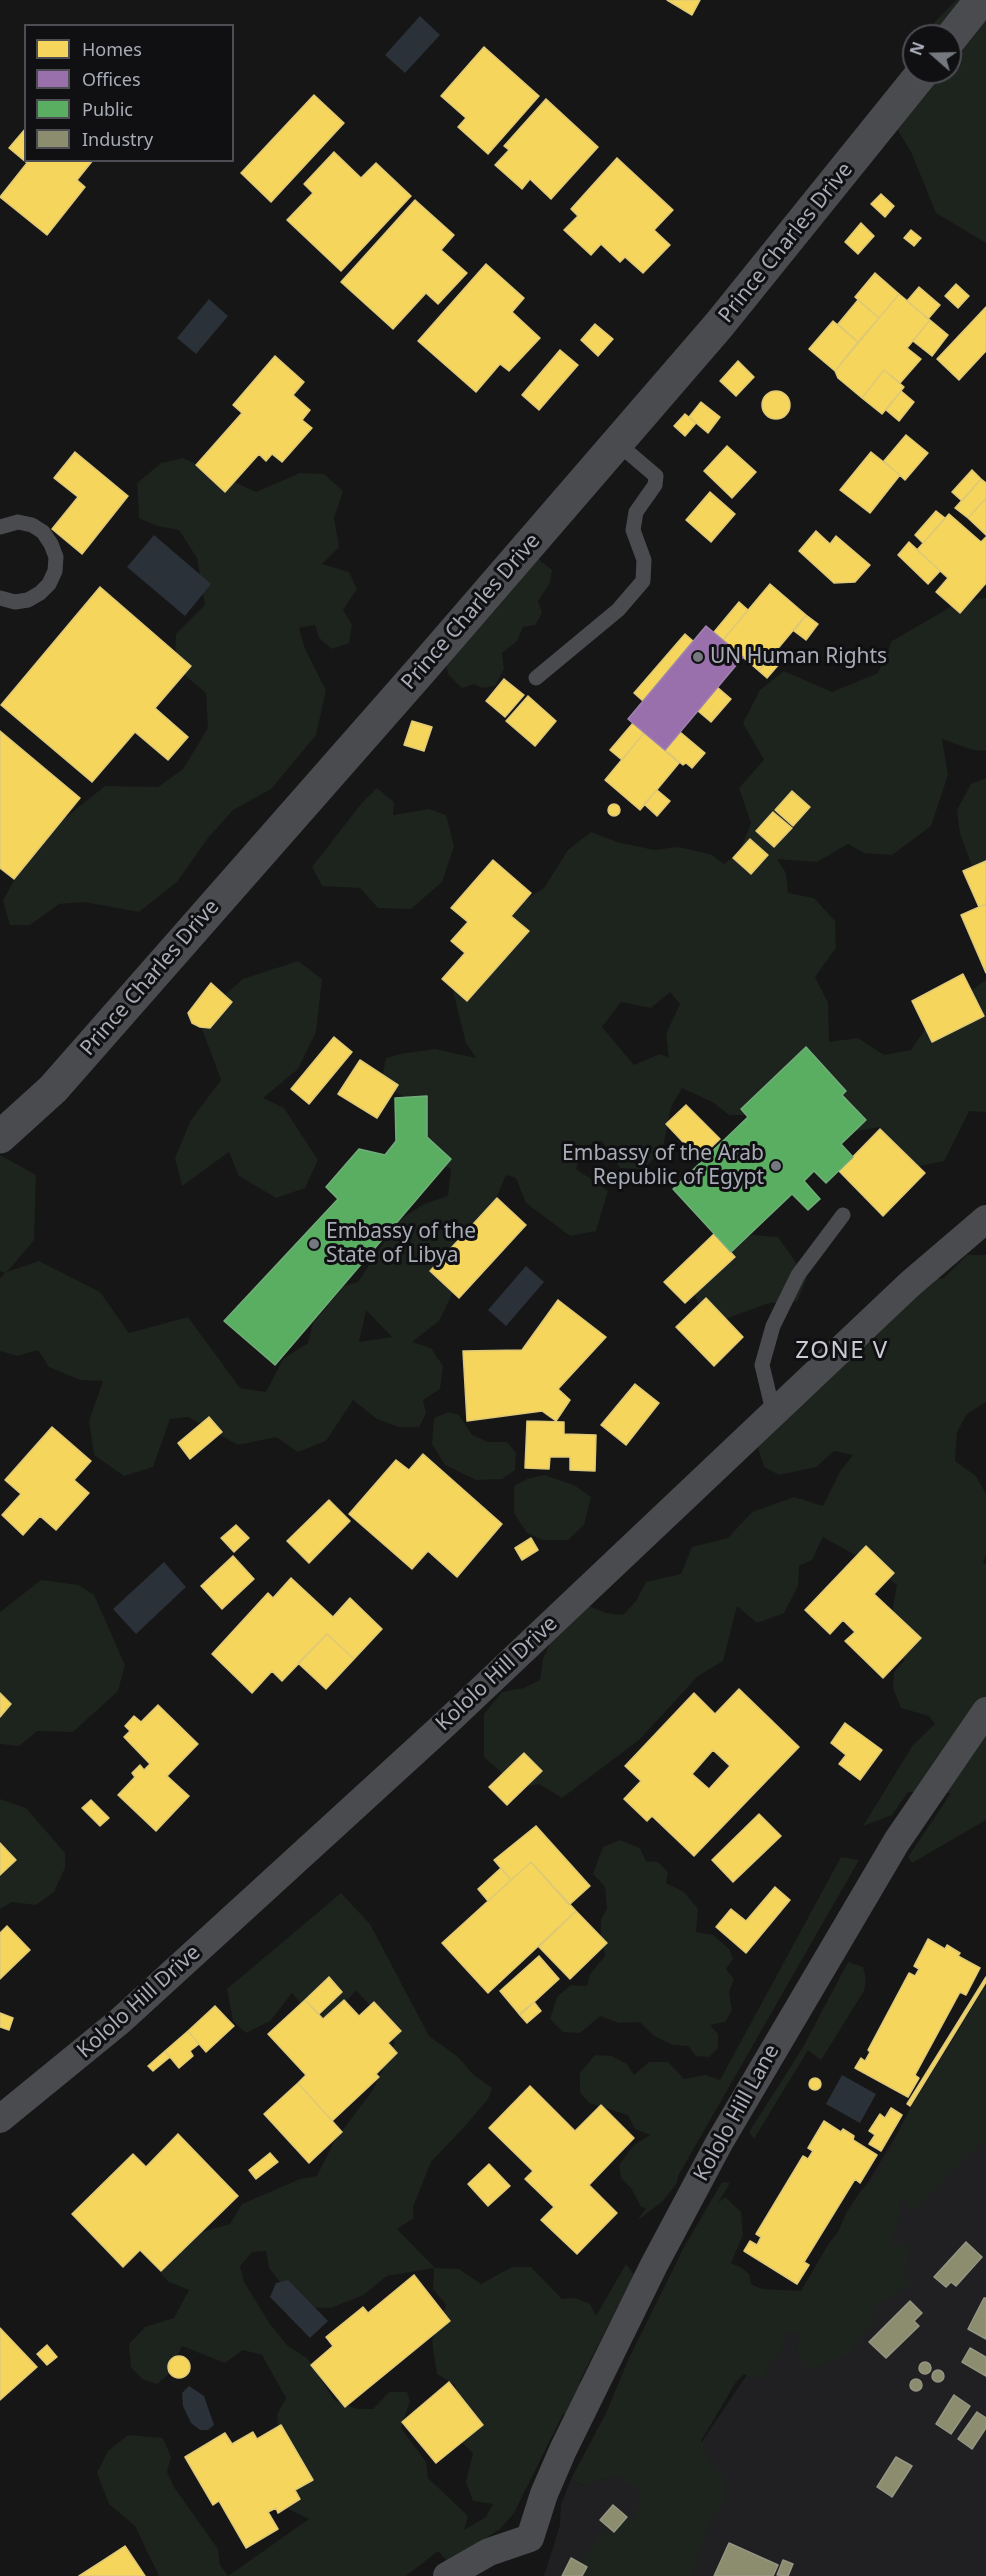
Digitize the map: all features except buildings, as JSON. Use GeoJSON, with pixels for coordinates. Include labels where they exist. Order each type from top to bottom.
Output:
{"type":"FeatureCollection","features":[{"type":"Feature","properties":{"kind":"street"},"geometry":{"type":"LineString","coordinates":[[962,24],[981,0]]}},
{"type":"Feature","properties":{"kind":"street","name":"Prince Charles Drive"},"geometry":{"type":"LineString","coordinates":[[0,1137],[60,1080],[422,669],[734,307],[913,84]]}},
{"type":"Feature","properties":{"kind":"street","name":"Kololo Hill Drive"},"geometry":{"type":"LineString","coordinates":[[0,2119],[120,2021],[333,1826],[910,1284],[986,1219]]}},
{"type":"Feature","properties":{"kind":"street","name":"Kololo Hill Lane"},"geometry":{"type":"LineString","coordinates":[[447,2576],[489,2552],[530,2538],[544,2494],[563,2450],[654,2265],[719,2143],[897,1841],[986,1711]]}},
{"type":"Feature","properties":{"kind":"lane"},"geometry":{"type":"LineString","coordinates":[[536,678],[618,610],[643,581],[644,560],[633,530],[636,512],[655,485],[656,476],[616,442]]}},
{"type":"Feature","properties":{"kind":"lane"},"geometry":{"type":"LineString","coordinates":[[0,527],[18,522],[32,525],[43,532],[56,557],[55,571],[50,584],[40,594],[15,602],[0,600]]}},
{"type":"Feature","properties":{"kind":"lane"},"geometry":{"type":"LineString","coordinates":[[773,1411],[762,1365],[773,1326],[798,1275],[843,1215]]}},
{"type":"Feature","properties":{"kind":"shaded area"},"geometry":{"type":"Polygon","coordinates":[[[956,0],[986,0],[986,243],[936,213],[911,152],[897,129],[921,84],[962,84],[962,24],[934,23],[956,0]]]}},
{"type":"Feature","properties":{"kind":"shaded area"},"geometry":{"type":"Polygon","coordinates":[[[420,16],[440,35],[405,73],[385,55],[420,16]]]}},
{"type":"Feature","properties":{"kind":"shaded area"},"geometry":{"type":"Polygon","coordinates":[[[209,299],[228,316],[196,354],[177,338],[209,299]]]}},
{"type":"Feature","properties":{"kind":"shaded area"},"geometry":{"type":"Polygon","coordinates":[[[183,458],[256,492],[300,473],[324,474],[343,491],[334,518],[339,547],[322,564],[349,572],[357,589],[343,610],[352,625],[349,643],[332,649],[319,638],[315,625],[299,628],[305,649],[326,690],[316,735],[271,789],[233,810],[208,838],[177,882],[139,912],[84,902],[59,904],[30,925],[10,925],[3,901],[33,844],[105,786],[158,787],[183,769],[208,728],[206,693],[175,667],[176,634],[205,605],[197,558],[179,530],[157,526],[139,518],[137,483],[161,463],[183,458]]]}},
{"type":"Feature","properties":{"kind":"shaded area"},"geometry":{"type":"Polygon","coordinates":[[[154,535],[211,584],[185,616],[127,567],[154,535]]]}},
{"type":"Feature","properties":{"kind":"shaded area"},"geometry":{"type":"Polygon","coordinates":[[[538,559],[552,570],[550,583],[538,601],[542,613],[535,625],[523,627],[517,641],[502,653],[504,669],[495,686],[482,688],[474,684],[462,688],[448,674],[445,656],[538,559]]]}},
{"type":"Feature","properties":{"kind":"shaded area"},"geometry":{"type":"Polygon","coordinates":[[[986,598],[986,751],[973,750],[942,739],[948,775],[931,826],[892,855],[864,853],[848,844],[817,862],[777,859],[786,873],[788,893],[814,898],[835,921],[836,948],[815,977],[828,1003],[829,1042],[858,1038],[884,1055],[911,1050],[941,1005],[966,994],[986,980],[986,1112],[969,1111],[944,1161],[916,1167],[893,1147],[879,1127],[857,1131],[813,1107],[766,1115],[729,1115],[714,1103],[682,1088],[671,1107],[662,1152],[642,1169],[620,1168],[602,1141],[582,1147],[576,1169],[608,1191],[596,1231],[570,1236],[526,1203],[516,1178],[506,1175],[482,1232],[439,1321],[412,1342],[431,1348],[443,1366],[440,1389],[423,1400],[426,1413],[419,1427],[398,1427],[377,1419],[353,1400],[326,1441],[298,1452],[276,1437],[238,1445],[188,1417],[170,1419],[153,1467],[124,1476],[94,1455],[89,1421],[103,1381],[80,1380],[49,1367],[38,1350],[17,1356],[0,1351],[0,1278],[5,1273],[0,1271],[0,1155],[36,1175],[34,1240],[7,1272],[39,1261],[100,1292],[129,1333],[188,1317],[240,1388],[266,1392],[283,1359],[308,1343],[313,1323],[344,1286],[358,1282],[398,1221],[424,1204],[448,1196],[451,1169],[433,1159],[417,1137],[418,1104],[391,1090],[382,1078],[386,1058],[400,1054],[435,1049],[476,1058],[466,1043],[453,991],[483,927],[544,888],[568,850],[591,832],[617,842],[654,850],[678,847],[710,854],[724,864],[740,851],[751,823],[739,788],[764,760],[743,723],[760,690],[784,671],[832,692],[878,673],[892,641],[959,602],[986,598]],[[670,992],[651,1008],[621,1002],[602,1027],[634,1065],[660,1054],[669,1058],[666,1034],[680,1004],[670,992]],[[367,1311],[359,1342],[392,1337],[367,1311]]]}},
{"type":"Feature","properties":{"kind":"shaded area"},"geometry":{"type":"Polygon","coordinates":[[[986,778],[986,872],[973,869],[960,833],[957,810],[971,784],[986,778]]]}},
{"type":"Feature","properties":{"kind":"shaded area"},"geometry":{"type":"Polygon","coordinates":[[[377,788],[394,802],[393,815],[429,809],[446,815],[454,846],[442,882],[411,909],[378,908],[360,888],[322,886],[312,867],[361,804],[377,788]]]}},
{"type":"Feature","properties":{"kind":"shaded area"},"geometry":{"type":"Polygon","coordinates":[[[298,961],[322,979],[316,1032],[298,1069],[263,1098],[284,1108],[318,1160],[305,1188],[276,1198],[239,1176],[229,1152],[182,1186],[175,1158],[191,1120],[221,1080],[198,1018],[243,979],[298,961]]]}},
{"type":"Feature","properties":{"kind":"shaded area"},"geometry":{"type":"Polygon","coordinates":[[[753,1235],[778,1237],[807,1278],[797,1301],[769,1303],[728,1318],[712,1318],[701,1308],[691,1288],[716,1238],[753,1235]]]}},
{"type":"Feature","properties":{"kind":"shaded area"},"geometry":{"type":"Polygon","coordinates":[[[967,1255],[986,1255],[986,1402],[967,1414],[957,1432],[955,1461],[976,1476],[986,1494],[986,1554],[983,1563],[986,1564],[986,1820],[912,1863],[908,1857],[951,1793],[908,1792],[892,1815],[863,1826],[913,1745],[935,1724],[929,1716],[901,1708],[893,1689],[894,1672],[904,1661],[890,1623],[897,1585],[855,1555],[823,1537],[812,1560],[799,1566],[798,1586],[784,1613],[757,1623],[737,1606],[723,1661],[698,1676],[639,1740],[562,1798],[539,1784],[528,1786],[502,1773],[484,1757],[484,1714],[502,1692],[524,1688],[540,1680],[543,1659],[550,1643],[586,1605],[606,1613],[623,1615],[636,1601],[646,1582],[681,1574],[692,1547],[728,1538],[752,1512],[794,1497],[823,1506],[841,1470],[853,1455],[834,1451],[816,1467],[779,1475],[764,1467],[756,1442],[911,1282],[944,1278],[967,1255]]]}},
{"type":"Feature","properties":{"kind":"shaded area"},"geometry":{"type":"Polygon","coordinates":[[[526,1266],[544,1282],[506,1326],[488,1310],[526,1266]]]}},
{"type":"Feature","properties":{"kind":"shaded area"},"geometry":{"type":"Polygon","coordinates":[[[449,1412],[459,1415],[472,1435],[488,1442],[507,1442],[516,1453],[515,1470],[502,1479],[476,1480],[445,1465],[432,1444],[434,1418],[449,1412]]]}},
{"type":"Feature","properties":{"kind":"shaded area"},"geometry":{"type":"Polygon","coordinates":[[[544,1475],[574,1485],[591,1497],[584,1525],[568,1540],[542,1540],[526,1532],[514,1513],[514,1486],[527,1479],[544,1475]]]}},
{"type":"Feature","properties":{"kind":"shaded area"},"geometry":{"type":"Polygon","coordinates":[[[164,1562],[186,1587],[136,1634],[113,1609],[164,1562]]]}},
{"type":"Feature","properties":{"kind":"shaded area"},"geometry":{"type":"Polygon","coordinates":[[[41,1580],[79,1585],[94,1595],[125,1665],[118,1691],[73,1732],[37,1731],[19,1746],[0,1744],[0,1612],[41,1580]]]}},
{"type":"Feature","properties":{"kind":"shaded area"},"geometry":{"type":"Polygon","coordinates":[[[0,1799],[26,1808],[65,1853],[65,1868],[54,1892],[36,1905],[12,1902],[0,1909],[0,1799]]]}},
{"type":"Feature","properties":{"kind":"shaded area"},"geometry":{"type":"Polygon","coordinates":[[[620,1840],[640,1848],[646,1861],[658,1862],[668,1872],[666,1883],[684,1892],[698,1909],[696,1932],[713,1935],[729,1949],[733,1959],[726,1969],[734,1979],[729,1992],[732,2010],[725,2022],[710,2025],[718,2034],[718,2048],[709,2057],[696,2056],[688,2046],[673,2045],[654,2036],[640,2022],[619,2023],[600,2016],[580,2033],[563,2032],[550,2019],[557,1997],[571,1985],[587,1986],[590,1974],[605,1956],[601,1920],[607,1908],[605,1887],[593,1874],[603,1847],[620,1840]]]}},
{"type":"Feature","properties":{"kind":"shaded area"},"geometry":{"type":"Polygon","coordinates":[[[841,1857],[859,1860],[678,2176],[677,2183],[663,2201],[637,2221],[646,2208],[641,2207],[631,2188],[621,2178],[619,2165],[634,2145],[650,2135],[635,2129],[628,2115],[589,2103],[580,2092],[580,2073],[595,2055],[612,2056],[627,2064],[634,2075],[649,2062],[668,2062],[684,2079],[705,2075],[720,2080],[841,1857]]]}},
{"type":"Feature","properties":{"kind":"shaded area"},"geometry":{"type":"Polygon","coordinates":[[[341,1893],[370,1924],[429,2036],[457,2056],[474,2075],[492,2088],[488,2099],[431,2162],[413,2207],[414,2218],[397,2229],[435,2268],[459,2269],[481,2284],[512,2267],[531,2267],[562,2299],[576,2298],[590,2304],[596,2316],[626,2264],[634,2274],[580,2381],[584,2390],[571,2411],[563,2414],[514,2513],[500,2529],[448,2562],[438,2551],[406,2576],[228,2576],[309,2519],[288,2509],[267,2484],[279,2439],[277,2415],[286,2398],[262,2355],[243,2350],[225,2363],[182,2346],[169,2374],[157,2384],[142,2379],[131,2367],[129,2344],[145,2327],[174,2318],[189,2290],[169,2282],[161,2274],[159,2258],[175,2240],[230,2224],[242,2204],[300,2179],[317,2176],[335,2140],[373,2090],[395,2043],[381,2018],[356,1990],[329,2022],[312,2018],[292,1993],[270,2021],[246,2033],[233,2021],[227,1989],[341,1893]],[[266,2251],[252,2252],[240,2266],[244,2282],[270,2324],[287,2345],[308,2359],[334,2400],[357,2409],[373,2409],[389,2392],[407,2392],[410,2401],[401,2428],[426,2462],[428,2478],[468,2516],[464,2530],[486,2517],[493,2504],[473,2501],[466,2482],[473,2453],[457,2438],[452,2417],[455,2385],[437,2374],[432,2341],[446,2305],[433,2289],[434,2268],[387,2276],[363,2295],[331,2308],[300,2307],[269,2268],[266,2251]]]}},
{"type":"Feature","properties":{"kind":"shaded area"},"geometry":{"type":"Polygon","coordinates":[[[848,1962],[863,1967],[866,1979],[864,1991],[821,2060],[808,2050],[754,2139],[749,2132],[802,2049],[848,1962]]]}},
{"type":"Feature","properties":{"kind":"shaded area"},"geometry":{"type":"Polygon","coordinates":[[[986,1985],[986,2576],[544,2576],[560,2525],[561,2505],[571,2479],[584,2486],[617,2475],[677,2479],[803,2291],[986,1985]]]}},
{"type":"Feature","properties":{"kind":"shaded area"},"geometry":{"type":"Polygon","coordinates":[[[986,1985],[986,2143],[973,2149],[913,2211],[900,2196],[899,2217],[889,2245],[910,2246],[904,2275],[911,2283],[874,2308],[873,2323],[848,2354],[811,2370],[796,2354],[800,2332],[788,2331],[782,2349],[770,2363],[766,2374],[754,2379],[744,2374],[736,2382],[701,2441],[710,2462],[727,2481],[722,2505],[709,2523],[692,2576],[570,2576],[599,2536],[635,2516],[642,2494],[617,2475],[584,2486],[571,2479],[605,2415],[629,2358],[684,2247],[722,2182],[730,2183],[718,2203],[725,2197],[741,2212],[743,2235],[731,2263],[749,2274],[751,2284],[762,2289],[801,2291],[838,2232],[846,2213],[862,2189],[876,2177],[886,2156],[894,2151],[890,2148],[911,2107],[986,1985]]]}},
{"type":"Feature","properties":{"kind":"shaded area"},"geometry":{"type":"Polygon","coordinates":[[[842,2075],[876,2094],[860,2123],[826,2104],[842,2075]]]}},
{"type":"Feature","properties":{"kind":"shaded area"},"geometry":{"type":"Polygon","coordinates":[[[288,2280],[328,2321],[310,2338],[270,2297],[276,2283],[288,2280]]]}},
{"type":"Feature","properties":{"kind":"shaded area"},"geometry":{"type":"Polygon","coordinates":[[[189,2386],[204,2396],[214,2425],[208,2430],[200,2430],[191,2423],[183,2406],[182,2393],[189,2386]]]}},
{"type":"Feature","properties":{"kind":"shaded area"},"geometry":{"type":"Polygon","coordinates":[[[128,2435],[163,2438],[171,2457],[167,2472],[174,2487],[218,2549],[220,2565],[228,2576],[159,2576],[135,2526],[109,2504],[97,2473],[108,2451],[128,2435]]]}},
{"type":"Feature","properties":{"kind":"place","name":"UN Human Rights"},"geometry":{"type":"Point","coordinates":[698,657]}},
{"type":"Feature","properties":{"kind":"place","name":"Embassy of the Arab Republic of Egypt"},"geometry":{"type":"Point","coordinates":[776,1166]}},
{"type":"Feature","properties":{"kind":"place","name":"Embassy of the State of Libya"},"geometry":{"type":"Point","coordinates":[314,1244]}},
{"type":"Feature","properties":{"kind":"district","name":"ZONE V"},"geometry":{"type":"Point","coordinates":[842,1351]}}]}
